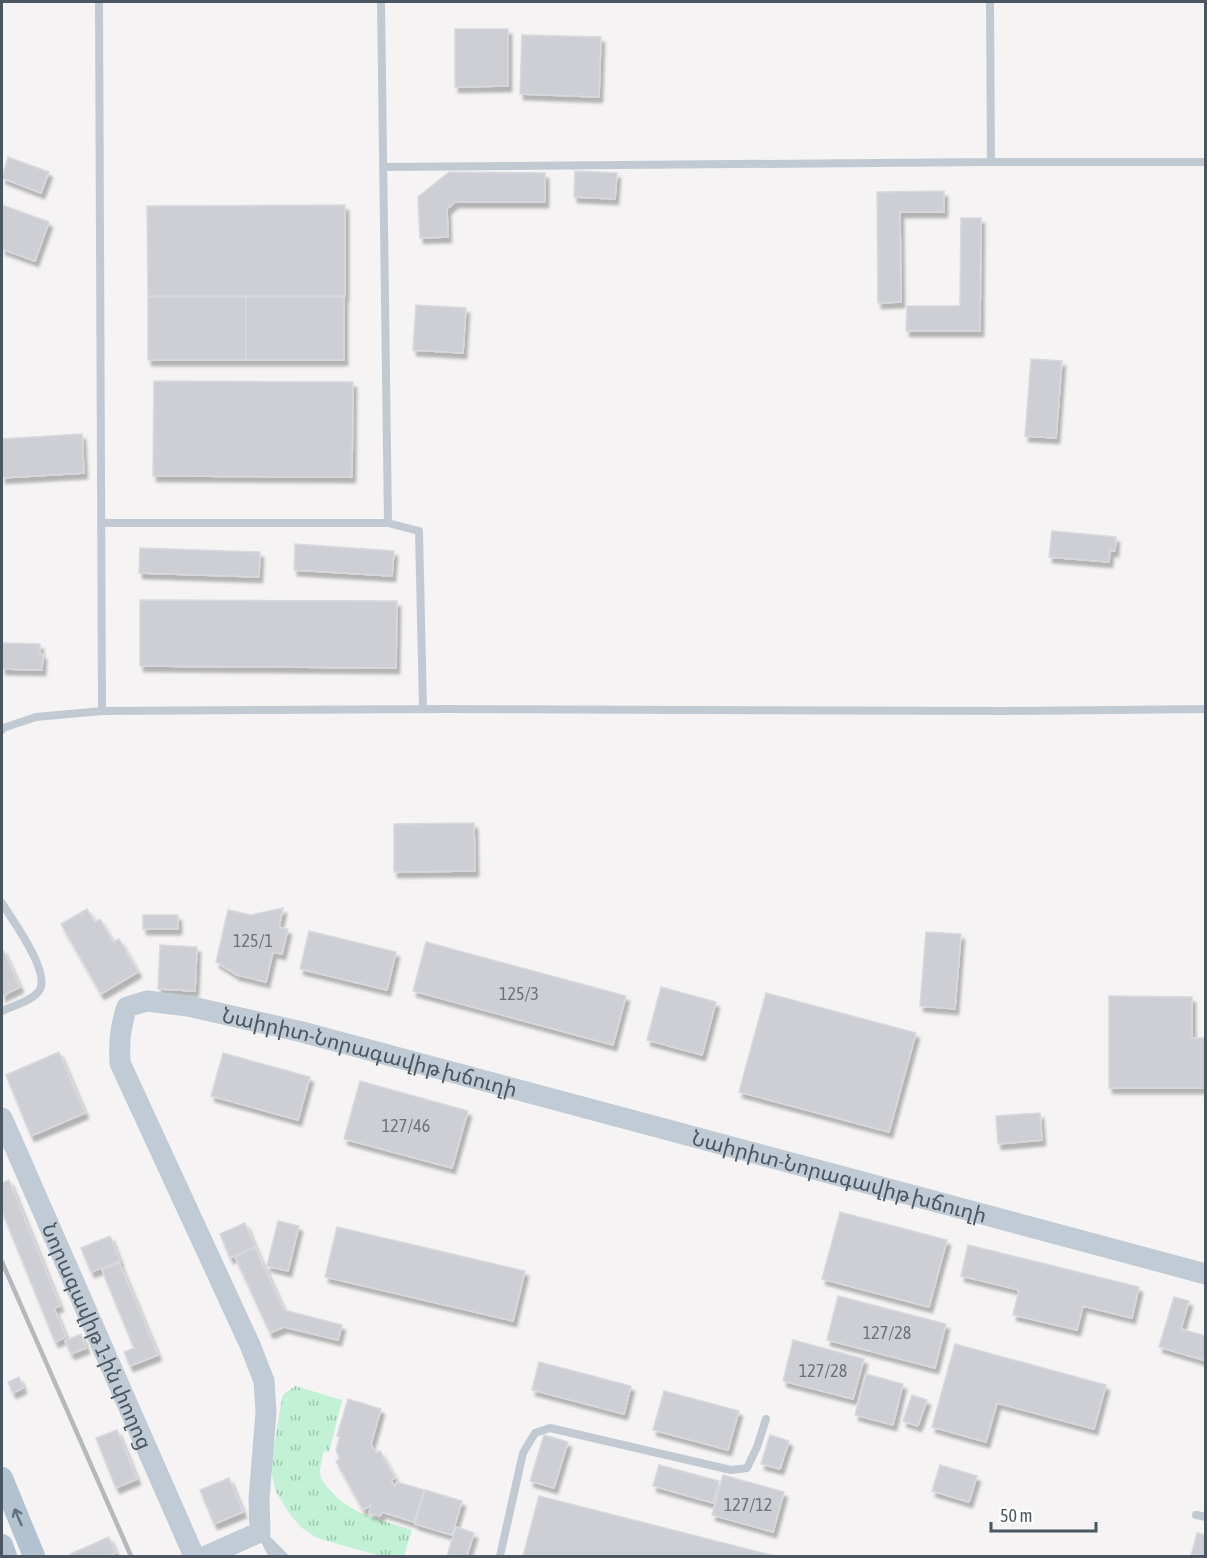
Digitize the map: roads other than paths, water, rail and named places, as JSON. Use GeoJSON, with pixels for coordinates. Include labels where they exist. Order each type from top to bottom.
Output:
{"type":"FeatureCollection","features":[{"type":"Feature","properties":{"kind":"main road"},"geometry":{"type":"LineString","coordinates":[[2,1478],[34,1557]]}},
{"type":"Feature","properties":{"kind":"main road"},"geometry":{"type":"LineString","coordinates":[[2,1545],[6,1557]]}},
{"type":"Feature","properties":{"kind":"street","name":"Նաիրիտ-Նորագավիթ խճուղի"},"geometry":{"type":"LineString","coordinates":[[260,1532],[259,1499],[266,1412],[264,1380],[120,1063],[118,1042],[121,1023],[127,1007],[147,1001],[188,1005],[298,1031],[1206,1274]]}},
{"type":"Feature","properties":{"kind":"street","name":"Նորագավիթ 1-ին փողոց"},"geometry":{"type":"LineString","coordinates":[[2,1118],[194,1557]]}},
{"type":"Feature","properties":{"kind":"street"},"geometry":{"type":"LineString","coordinates":[[206,1557],[260,1532]]}},
{"type":"Feature","properties":{"kind":"lane"},"geometry":{"type":"LineString","coordinates":[[99,2],[102,711]]}},
{"type":"Feature","properties":{"kind":"lane"},"geometry":{"type":"LineString","coordinates":[[381,2],[388,523]]}},
{"type":"Feature","properties":{"kind":"lane"},"geometry":{"type":"LineString","coordinates":[[990,2],[991,162]]}},
{"type":"Feature","properties":{"kind":"lane"},"geometry":{"type":"LineString","coordinates":[[383,167],[1206,162]]}},
{"type":"Feature","properties":{"kind":"lane"},"geometry":{"type":"LineString","coordinates":[[101,523],[388,523],[418,531],[423,709]]}},
{"type":"Feature","properties":{"kind":"lane"},"geometry":{"type":"LineString","coordinates":[[2,730],[36,717],[102,711],[1206,709]]}},
{"type":"Feature","properties":{"kind":"lane"},"geometry":{"type":"LineString","coordinates":[[2,903],[25,940],[41,972],[43,982],[35,995],[2,1011]]}},
{"type":"Feature","properties":{"kind":"lane"},"geometry":{"type":"LineString","coordinates":[[500,1557],[523,1453],[535,1433],[550,1428],[730,1470],[747,1468],[766,1419]]}},
{"type":"Feature","properties":{"kind":"lane"},"geometry":{"type":"LineString","coordinates":[[1196,1515],[1206,1517]]}},
{"type":"Feature","properties":{"kind":"lane"},"geometry":{"type":"LineString","coordinates":[[260,1532],[273,1557]]}},
{"type":"Feature","properties":{"kind":"lane"},"geometry":{"type":"LineString","coordinates":[[260,1532],[284,1557]]}},
{"type":"Feature","properties":{"kind":"railway"},"geometry":{"type":"LineString","coordinates":[[2,1262],[131,1556]]}}]}
